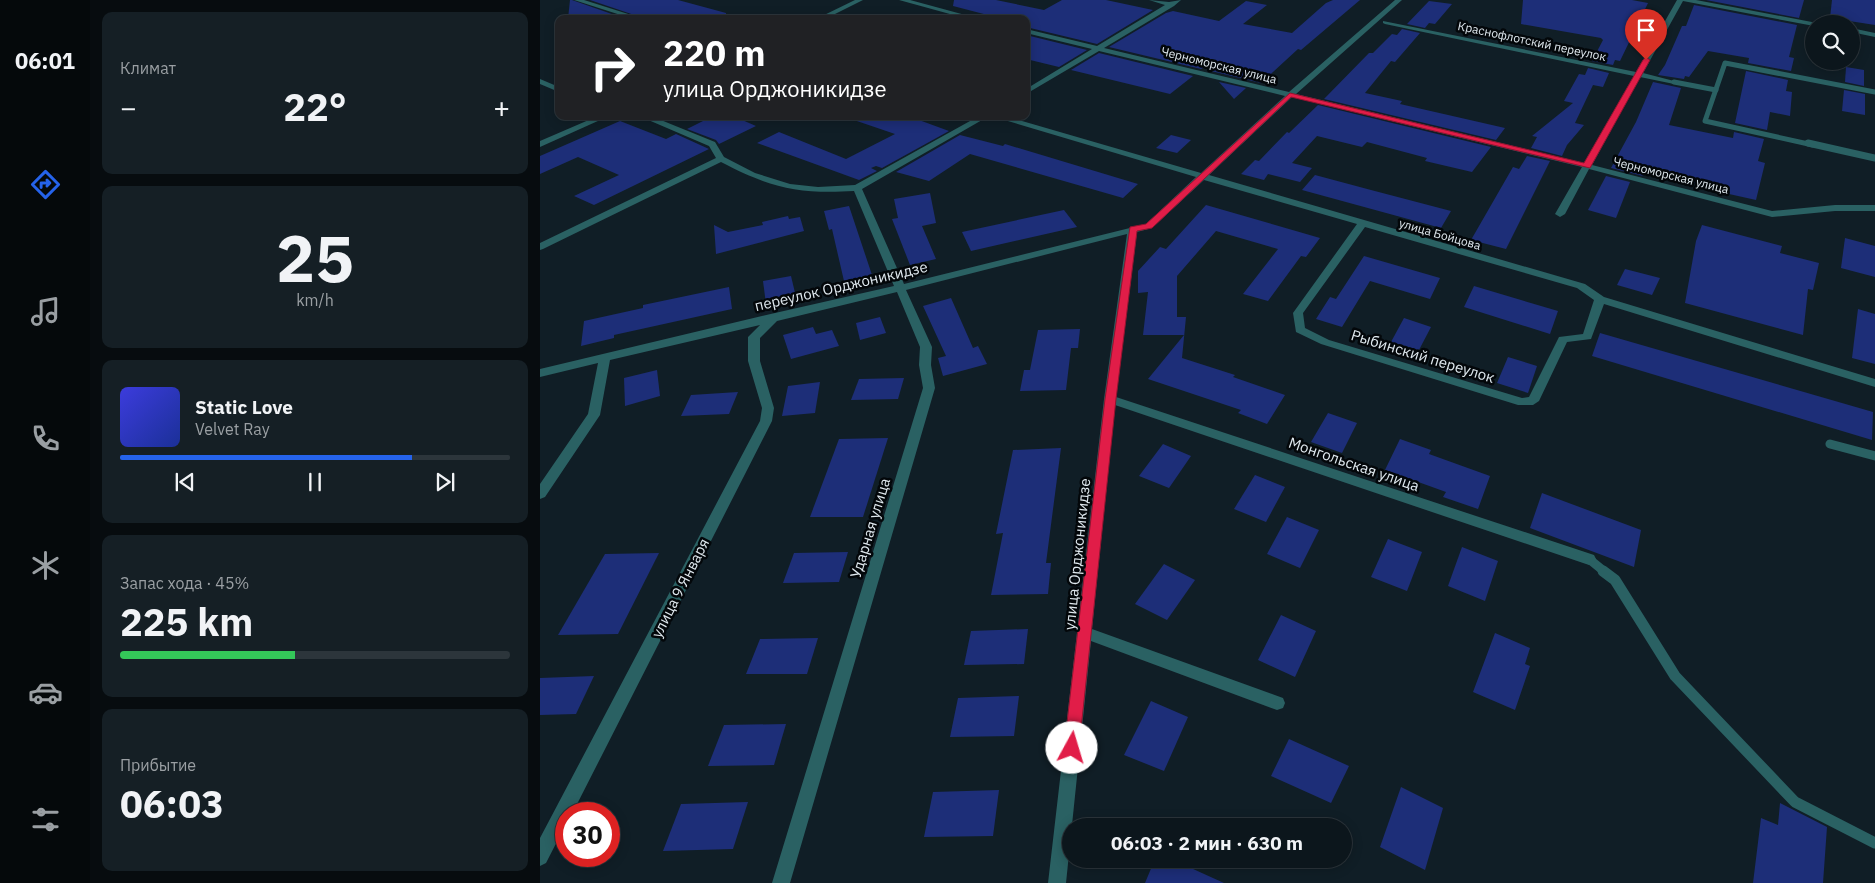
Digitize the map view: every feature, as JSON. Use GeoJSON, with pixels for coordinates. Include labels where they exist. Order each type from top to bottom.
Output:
{"type":"FeatureCollection","features":[{"type":"Feature","properties":{"kind":"street"},"geometry":{"type":"LineString","coordinates":[[577,0],[628,15]]}},
{"type":"Feature","properties":{"kind":"street"},"geometry":{"type":"LineString","coordinates":[[828,15],[860,0]]}},
{"type":"Feature","properties":{"kind":"street"},"geometry":{"type":"LineString","coordinates":[[902,0],[961,15]]}},
{"type":"Feature","properties":{"kind":"street"},"geometry":{"type":"LineString","coordinates":[[1152,0],[1175,2]]}},
{"type":"Feature","properties":{"kind":"street"},"geometry":{"type":"LineString","coordinates":[[1204,176],[1290,95],[1399,0]]}},
{"type":"Feature","properties":{"kind":"street"},"geometry":{"type":"LineString","coordinates":[[1560,214],[1680,0]]}},
{"type":"Feature","properties":{"kind":"street"},"geometry":{"type":"LineString","coordinates":[[1685,0],[1805,22]]}},
{"type":"Feature","properties":{"kind":"street"},"geometry":{"type":"LineString","coordinates":[[1030,90],[1175,2]]}},
{"type":"Feature","properties":{"kind":"street","name":"Краснофлотский переулок"},"geometry":{"type":"LineString","coordinates":[[1385,22],[1674,82]]}},
{"type":"Feature","properties":{"kind":"street","name":"Черноморская улица"},"geometry":{"type":"LineString","coordinates":[[1030,32],[1587,166],[1772,214],[1835,208],[1875,208]]}},
{"type":"Feature","properties":{"kind":"street"},"geometry":{"type":"LineString","coordinates":[[1860,32],[1875,35]]}},
{"type":"Feature","properties":{"kind":"street"},"geometry":{"type":"LineString","coordinates":[[540,81],[555,88]]}},
{"type":"Feature","properties":{"kind":"street"},"geometry":{"type":"LineString","coordinates":[[540,144],[596,120]]}},
{"type":"Feature","properties":{"kind":"street"},"geometry":{"type":"LineString","coordinates":[[653,120],[712,144],[721,159],[752,175],[789,187],[818,190],[857,188],[978,120]]}},
{"type":"Feature","properties":{"kind":"street","name":"улица Бойцова"},"geometry":{"type":"LineString","coordinates":[[1009,120],[1204,176],[1361,225],[1581,286],[1600,299],[1875,383]]}},
{"type":"Feature","properties":{"kind":"street"},"geometry":{"type":"LineString","coordinates":[[540,247],[721,159]]}},
{"type":"Feature","properties":{"kind":"street","name":"переулок Орджоникидзе"},"geometry":{"type":"LineString","coordinates":[[540,373],[605,356],[901,288],[1149,226],[1204,176]]}},
{"type":"Feature","properties":{"kind":"street","name":"Ударная улица"},"geometry":{"type":"LineString","coordinates":[[781,883],[929,388],[925,365],[926,348],[857,188]]}},
{"type":"Feature","properties":{"kind":"street","name":"Рыбинский переулок"},"geometry":{"type":"LineString","coordinates":[[1361,225],[1298,313],[1300,330],[1325,342],[1522,402],[1533,402],[1563,339],[1587,337],[1600,299]]}},
{"type":"Feature","properties":{"kind":"street","name":"улица Орджоникидзе"},"geometry":{"type":"LineString","coordinates":[[1057,883],[1110,399],[1133,229]]}},
{"type":"Feature","properties":{"kind":"street","name":"улица 9 Января"},"geometry":{"type":"LineString","coordinates":[[540,857],[766,422],[768,408],[754,360],[754,337],[776,316]]}},
{"type":"Feature","properties":{"kind":"street"},"geometry":{"type":"LineString","coordinates":[[540,494],[594,415],[605,356]]}},
{"type":"Feature","properties":{"kind":"street","name":"Монгольская улица"},"geometry":{"type":"LineString","coordinates":[[1110,399],[1589,559]]}},
{"type":"Feature","properties":{"kind":"street"},"geometry":{"type":"LineString","coordinates":[[1084,632],[1277,703]]}},
{"type":"Feature","properties":{"kind":"lane"},"geometry":{"type":"LineString","coordinates":[[1875,92],[1725,63],[1705,121],[1875,158]]}},
{"type":"Feature","properties":{"kind":"lane"},"geometry":{"type":"LineString","coordinates":[[1674,82],[1716,90]]}},
{"type":"Feature","properties":{"kind":"lane"},"geometry":{"type":"LineString","coordinates":[[1830,444],[1875,456]]}},
{"type":"Feature","properties":{"kind":"lane"},"geometry":{"type":"LineString","coordinates":[[1589,559],[1616,580],[1675,676],[1795,802],[1875,843]]}},
{"type":"Feature","properties":{"kind":"building"},"geometry":{"type":"Polygon","coordinates":[[[570,0],[572,0],[615,15],[568,15],[570,0]]]}},
{"type":"Feature","properties":{"kind":"building"},"geometry":{"type":"Polygon","coordinates":[[[590,0],[678,0],[726,13],[726,15],[634,15],[590,0]]]}},
{"type":"Feature","properties":{"kind":"building"},"geometry":{"type":"Polygon","coordinates":[[[954,0],[996,0],[1044,10],[1062,0],[1106,0],[1153,10],[1097,44],[1030,28],[1030,15],[988,15],[953,6],[954,0]]]}},
{"type":"Feature","properties":{"kind":"building"},"geometry":{"type":"Polygon","coordinates":[[[1333,0],[1360,0],[1301,50],[1298,49],[1261,83],[1211,71],[1206,66],[1201,69],[1109,47],[1166,13],[1173,11],[1219,21],[1246,1],[1267,5],[1243,24],[1292,33],[1326,3],[1333,0]]]}},
{"type":"Feature","properties":{"kind":"building"},"geometry":{"type":"Polygon","coordinates":[[[1523,0],[1632,0],[1648,3],[1620,61],[1615,60],[1613,65],[1592,61],[1603,40],[1601,38],[1521,24],[1523,0]]]}},
{"type":"Feature","properties":{"kind":"building"},"geometry":{"type":"Polygon","coordinates":[[[1706,0],[1804,0],[1799,18],[1706,0]]]}},
{"type":"Feature","properties":{"kind":"building"},"geometry":{"type":"Polygon","coordinates":[[[1832,0],[1875,0],[1875,25],[1860,23],[1860,15],[1830,15],[1832,0]]]}},
{"type":"Feature","properties":{"kind":"building"},"geometry":{"type":"Polygon","coordinates":[[[1429,1],[1452,4],[1435,24],[1429,23],[1425,28],[1407,24],[1429,1]]]}},
{"type":"Feature","properties":{"kind":"building"},"geometry":{"type":"Polygon","coordinates":[[[1694,5],[1797,25],[1789,57],[1794,58],[1791,71],[1748,63],[1749,58],[1708,51],[1689,77],[1685,76],[1684,79],[1658,75],[1665,65],[1682,26],[1686,26],[1694,5]]]}},
{"type":"Feature","properties":{"kind":"building"},"geometry":{"type":"Polygon","coordinates":[[[1402,29],[1420,33],[1395,62],[1391,61],[1365,93],[1402,101],[1400,104],[1505,128],[1496,140],[1324,99],[1369,53],[1373,53],[1392,34],[1397,35],[1402,29]]]}},
{"type":"Feature","properties":{"kind":"building"},"geometry":{"type":"Polygon","coordinates":[[[1030,36],[1087,50],[1059,67],[1030,60],[1030,36]]]}},
{"type":"Feature","properties":{"kind":"building"},"geometry":{"type":"Polygon","coordinates":[[[1099,53],[1193,76],[1170,94],[1071,70],[1099,53]]]}},
{"type":"Feature","properties":{"kind":"building"},"geometry":{"type":"Polygon","coordinates":[[[1588,68],[1609,73],[1603,87],[1593,85],[1575,123],[1584,125],[1567,145],[1562,156],[1531,148],[1537,137],[1532,136],[1573,103],[1564,101],[1579,74],[1585,75],[1588,68]]]}},
{"type":"Feature","properties":{"kind":"building"},"geometry":{"type":"Polygon","coordinates":[[[1846,70],[1864,70],[1864,86],[1845,82],[1846,70]]]}},
{"type":"Feature","properties":{"kind":"building"},"geometry":{"type":"Polygon","coordinates":[[[1746,71],[1788,80],[1786,91],[1792,92],[1790,116],[1770,112],[1767,130],[1735,123],[1746,71]]]}},
{"type":"Feature","properties":{"kind":"building"},"geometry":{"type":"Polygon","coordinates":[[[1219,82],[1246,88],[1234,99],[1219,82]]]}},
{"type":"Feature","properties":{"kind":"building"},"geometry":{"type":"Polygon","coordinates":[[[1653,82],[1681,88],[1669,125],[1733,138],[1734,132],[1764,139],[1758,161],[1765,163],[1756,200],[1729,194],[1730,191],[1645,172],[1643,176],[1611,168],[1636,122],[1653,82]]]}},
{"type":"Feature","properties":{"kind":"building"},"geometry":{"type":"Polygon","coordinates":[[[1844,90],[1865,94],[1865,115],[1842,111],[1844,90]]]}},
{"type":"Feature","properties":{"kind":"building"},"geometry":{"type":"Polygon","coordinates":[[[1318,105],[1491,147],[1472,172],[1425,161],[1427,158],[1367,142],[1362,147],[1317,136],[1292,163],[1312,168],[1300,182],[1268,174],[1264,180],[1241,174],[1255,160],[1259,161],[1287,132],[1289,133],[1318,105]]]}},
{"type":"Feature","properties":{"kind":"building"},"geometry":{"type":"Polygon","coordinates":[[[705,120],[742,120],[756,126],[719,144],[716,140],[687,129],[705,120]]]}},
{"type":"Feature","properties":{"kind":"building"},"geometry":{"type":"Polygon","coordinates":[[[854,120],[919,120],[949,131],[882,168],[876,166],[871,168],[877,171],[859,180],[757,143],[779,132],[846,159],[895,134],[854,120]]]}},
{"type":"Feature","properties":{"kind":"building"},"geometry":{"type":"Polygon","coordinates":[[[620,121],[666,139],[676,134],[709,149],[594,205],[574,196],[619,175],[578,157],[540,174],[540,156],[620,121]]]}},
{"type":"Feature","properties":{"kind":"building"},"geometry":{"type":"Polygon","coordinates":[[[960,135],[1003,146],[1005,144],[1138,184],[1123,198],[970,154],[929,181],[896,172],[960,135]]]}},
{"type":"Feature","properties":{"kind":"building"},"geometry":{"type":"Polygon","coordinates":[[[1171,135],[1191,140],[1177,153],[1156,148],[1171,135]]]}},
{"type":"Feature","properties":{"kind":"building"},"geometry":{"type":"Polygon","coordinates":[[[1527,156],[1550,161],[1506,249],[1471,240],[1513,167],[1519,169],[1527,156]]]}},
{"type":"Feature","properties":{"kind":"building"},"geometry":{"type":"Polygon","coordinates":[[[1315,175],[1451,211],[1441,228],[1302,190],[1315,175]]]}},
{"type":"Feature","properties":{"kind":"building"},"geometry":{"type":"Polygon","coordinates":[[[1606,176],[1630,182],[1616,218],[1588,210],[1606,176]]]}},
{"type":"Feature","properties":{"kind":"building"},"geometry":{"type":"Polygon","coordinates":[[[930,193],[936,223],[922,226],[936,259],[910,265],[892,219],[898,218],[894,199],[930,193]]]}},
{"type":"Feature","properties":{"kind":"building"},"geometry":{"type":"Polygon","coordinates":[[[1206,205],[1320,238],[1306,257],[1301,256],[1268,301],[1243,294],[1278,249],[1216,231],[1177,276],[1177,317],[1186,317],[1182,358],[1235,375],[1233,377],[1285,395],[1267,424],[1238,413],[1241,410],[1148,379],[1184,335],[1143,335],[1148,292],[1138,293],[1138,271],[1160,247],[1166,249],[1206,205]]]}},
{"type":"Feature","properties":{"kind":"building"},"geometry":{"type":"Polygon","coordinates":[[[849,206],[872,275],[844,281],[832,229],[829,230],[824,211],[849,206]]]}},
{"type":"Feature","properties":{"kind":"building"},"geometry":{"type":"Polygon","coordinates":[[[1064,210],[1077,227],[971,251],[962,232],[1064,210]]]}},
{"type":"Feature","properties":{"kind":"building"},"geometry":{"type":"Polygon","coordinates":[[[788,216],[789,219],[800,217],[804,231],[716,254],[714,225],[728,232],[763,225],[762,222],[788,216]]]}},
{"type":"Feature","properties":{"kind":"building"},"geometry":{"type":"Polygon","coordinates":[[[1702,225],[1782,246],[1780,253],[1819,263],[1813,290],[1808,289],[1803,335],[1685,303],[1696,241],[1702,225]]]}},
{"type":"Feature","properties":{"kind":"building"},"geometry":{"type":"Polygon","coordinates":[[[1845,238],[1875,246],[1875,277],[1841,268],[1845,238]]]}},
{"type":"Feature","properties":{"kind":"building"},"geometry":{"type":"Polygon","coordinates":[[[1364,256],[1440,278],[1430,299],[1370,281],[1342,327],[1316,319],[1330,297],[1336,299],[1364,256]]]}},
{"type":"Feature","properties":{"kind":"building"},"geometry":{"type":"Polygon","coordinates":[[[1625,269],[1660,278],[1652,295],[1617,285],[1625,269]]]}},
{"type":"Feature","properties":{"kind":"building"},"geometry":{"type":"Polygon","coordinates":[[[791,276],[796,297],[766,304],[763,281],[791,276]]]}},
{"type":"Feature","properties":{"kind":"building"},"geometry":{"type":"Polygon","coordinates":[[[1474,286],[1558,311],[1550,334],[1464,307],[1474,286]]]}},
{"type":"Feature","properties":{"kind":"building"},"geometry":{"type":"Polygon","coordinates":[[[729,287],[732,309],[614,335],[614,338],[581,346],[584,321],[643,308],[643,305],[729,287]]]}},
{"type":"Feature","properties":{"kind":"building"},"geometry":{"type":"Polygon","coordinates":[[[951,298],[973,348],[978,346],[987,364],[943,376],[938,358],[946,356],[923,306],[951,298]]]}},
{"type":"Feature","properties":{"kind":"building"},"geometry":{"type":"Polygon","coordinates":[[[1858,309],[1875,314],[1875,364],[1852,358],[1858,309]]]}},
{"type":"Feature","properties":{"kind":"building"},"geometry":{"type":"Polygon","coordinates":[[[880,317],[886,333],[860,340],[856,323],[880,317]]]}},
{"type":"Feature","properties":{"kind":"building"},"geometry":{"type":"Polygon","coordinates":[[[1404,318],[1431,327],[1419,350],[1391,342],[1404,318]]]}},
{"type":"Feature","properties":{"kind":"building"},"geometry":{"type":"Polygon","coordinates":[[[813,327],[816,334],[832,330],[839,346],[791,359],[783,335],[813,327]]]}},
{"type":"Feature","properties":{"kind":"building"},"geometry":{"type":"Polygon","coordinates":[[[1080,329],[1078,348],[1071,348],[1066,390],[1020,391],[1024,370],[1030,370],[1038,330],[1080,329]]]}},
{"type":"Feature","properties":{"kind":"building"},"geometry":{"type":"Polygon","coordinates":[[[1600,333],[1873,412],[1872,440],[1592,356],[1600,333]]]}},
{"type":"Feature","properties":{"kind":"building"},"geometry":{"type":"Polygon","coordinates":[[[1508,357],[1537,366],[1528,393],[1497,383],[1508,357]]]}},
{"type":"Feature","properties":{"kind":"building"},"geometry":{"type":"Polygon","coordinates":[[[657,370],[660,396],[625,406],[624,378],[657,370]]]}},
{"type":"Feature","properties":{"kind":"building"},"geometry":{"type":"Polygon","coordinates":[[[904,378],[898,399],[851,400],[859,379],[904,378]]]}},
{"type":"Feature","properties":{"kind":"building"},"geometry":{"type":"Polygon","coordinates":[[[820,382],[815,413],[782,416],[788,386],[820,382]]]}},
{"type":"Feature","properties":{"kind":"building"},"geometry":{"type":"Polygon","coordinates":[[[738,392],[729,414],[681,416],[691,395],[738,392]]]}},
{"type":"Feature","properties":{"kind":"building"},"geometry":{"type":"Polygon","coordinates":[[[1328,413],[1357,423],[1342,453],[1311,442],[1328,413]]]}},
{"type":"Feature","properties":{"kind":"building"},"geometry":{"type":"Polygon","coordinates":[[[888,438],[863,517],[810,517],[839,439],[888,438]]]}},
{"type":"Feature","properties":{"kind":"building"},"geometry":{"type":"Polygon","coordinates":[[[1400,439],[1431,450],[1429,454],[1490,476],[1478,509],[1443,497],[1446,492],[1385,470],[1400,439]]]}},
{"type":"Feature","properties":{"kind":"building"},"geometry":{"type":"Polygon","coordinates":[[[1163,444],[1191,456],[1169,488],[1139,476],[1163,444]]]}},
{"type":"Feature","properties":{"kind":"building"},"geometry":{"type":"Polygon","coordinates":[[[1061,448],[1046,563],[1051,563],[1048,594],[991,595],[1003,533],[996,534],[1013,450],[1061,448]]]}},
{"type":"Feature","properties":{"kind":"building"},"geometry":{"type":"Polygon","coordinates":[[[1255,475],[1285,487],[1266,522],[1234,509],[1255,475]]]}},
{"type":"Feature","properties":{"kind":"building"},"geometry":{"type":"Polygon","coordinates":[[[1542,493],[1641,530],[1634,567],[1530,528],[1542,493]]]}},
{"type":"Feature","properties":{"kind":"building"},"geometry":{"type":"Polygon","coordinates":[[[1287,517],[1319,530],[1300,568],[1267,554],[1287,517]]]}},
{"type":"Feature","properties":{"kind":"building"},"geometry":{"type":"Polygon","coordinates":[[[1388,539],[1422,552],[1407,591],[1371,577],[1388,539]]]}},
{"type":"Feature","properties":{"kind":"building"},"geometry":{"type":"Polygon","coordinates":[[[1462,547],[1498,561],[1485,601],[1448,586],[1462,547]]]}},
{"type":"Feature","properties":{"kind":"building"},"geometry":{"type":"Polygon","coordinates":[[[848,552],[839,582],[783,583],[794,553],[848,552]]]}},
{"type":"Feature","properties":{"kind":"building"},"geometry":{"type":"Polygon","coordinates":[[[659,553],[618,634],[558,635],[605,554],[659,553]]]}},
{"type":"Feature","properties":{"kind":"building"},"geometry":{"type":"Polygon","coordinates":[[[1164,564],[1195,580],[1167,620],[1135,604],[1164,564]]]}},
{"type":"Feature","properties":{"kind":"building"},"geometry":{"type":"Polygon","coordinates":[[[1281,615],[1316,631],[1295,677],[1258,660],[1281,615]]]}},
{"type":"Feature","properties":{"kind":"building"},"geometry":{"type":"Polygon","coordinates":[[[1028,629],[1024,664],[964,665],[971,631],[1028,629]]]}},
{"type":"Feature","properties":{"kind":"building"},"geometry":{"type":"Polygon","coordinates":[[[1495,633],[1530,648],[1525,664],[1530,666],[1515,710],[1473,692],[1495,633]]]}},
{"type":"Feature","properties":{"kind":"building"},"geometry":{"type":"Polygon","coordinates":[[[818,638],[807,674],[746,674],[760,639],[818,638]]]}},
{"type":"Feature","properties":{"kind":"building"},"geometry":{"type":"Polygon","coordinates":[[[594,676],[576,714],[540,715],[540,678],[594,676]]]}},
{"type":"Feature","properties":{"kind":"building"},"geometry":{"type":"Polygon","coordinates":[[[1019,696],[1014,736],[950,737],[958,698],[1019,696]]]}},
{"type":"Feature","properties":{"kind":"building"},"geometry":{"type":"Polygon","coordinates":[[[1151,701],[1188,717],[1164,771],[1124,755],[1151,701]]]}},
{"type":"Feature","properties":{"kind":"building"},"geometry":{"type":"Polygon","coordinates":[[[786,724],[774,765],[708,766],[724,725],[786,724]]]}},
{"type":"Feature","properties":{"kind":"building"},"geometry":{"type":"Polygon","coordinates":[[[1289,739],[1349,766],[1331,803],[1271,776],[1289,739]]]}},
{"type":"Feature","properties":{"kind":"building"},"geometry":{"type":"Polygon","coordinates":[[[1401,787],[1443,808],[1425,870],[1380,847],[1401,787]]]}},
{"type":"Feature","properties":{"kind":"building"},"geometry":{"type":"Polygon","coordinates":[[[999,790],[993,836],[924,837],[933,792],[999,790]]]}},
{"type":"Feature","properties":{"kind":"building"},"geometry":{"type":"Polygon","coordinates":[[[748,802],[733,849],[663,851],[681,804],[748,802]]]}},
{"type":"Feature","properties":{"kind":"building"},"geometry":{"type":"Polygon","coordinates":[[[1780,803],[1827,827],[1823,883],[1753,883],[1761,818],[1778,825],[1780,803]]]}},
{"type":"Feature","properties":{"kind":"building"},"geometry":{"type":"Polygon","coordinates":[[[1151,868],[1191,868],[1224,883],[1145,883],[1151,868]]]}},
{"type":"Feature","properties":{"kind":"route"},"geometry":{"type":"LineString","coordinates":[[1072,748],[1110,399],[1133,229],[1149,226],[1290,95],[1587,166],[1646,60]]}}]}
